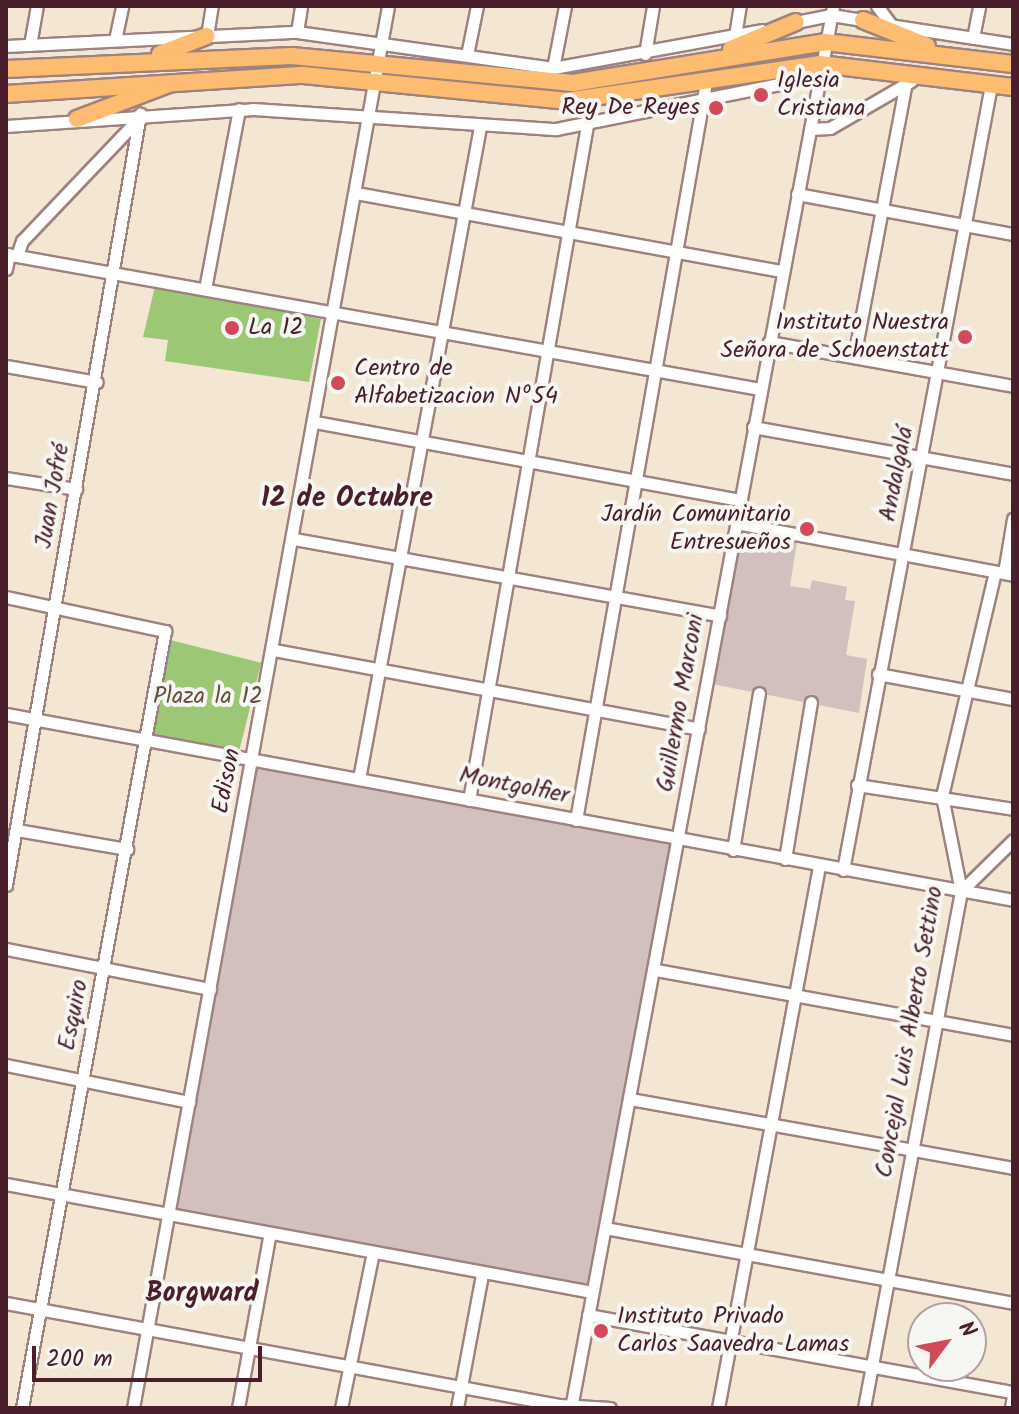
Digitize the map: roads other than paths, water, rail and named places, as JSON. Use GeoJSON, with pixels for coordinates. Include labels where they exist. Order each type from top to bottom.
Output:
{"type":"FeatureCollection","features":[{"type":"Feature","properties":{"kind":"highway"},"geometry":{"type":"LineString","coordinates":[[863,20],[955,55]]}},
{"type":"Feature","properties":{"kind":"highway"},"geometry":{"type":"LineString","coordinates":[[700,59],[796,22]]}},
{"type":"Feature","properties":{"kind":"highway"},"geometry":{"type":"LineString","coordinates":[[140,62],[207,36]]}},
{"type":"Feature","properties":{"kind":"highway"},"geometry":{"type":"LineString","coordinates":[[6,69],[269,55],[377,62],[573,83],[700,59],[825,42],[1013,64]]}},
{"type":"Feature","properties":{"kind":"highway"},"geometry":{"type":"LineString","coordinates":[[6,57],[40,67]]}},
{"type":"Feature","properties":{"kind":"highway"},"geometry":{"type":"LineString","coordinates":[[6,94],[182,79],[303,75],[566,101],[820,64],[1013,87]]}},
{"type":"Feature","properties":{"kind":"highway"},"geometry":{"type":"LineString","coordinates":[[77,119],[182,79]]}},
{"type":"Feature","properties":{"kind":"street"},"geometry":{"type":"LineString","coordinates":[[30,45],[37,6]]}},
{"type":"Feature","properties":{"kind":"street"},"geometry":{"type":"LineString","coordinates":[[115,40],[122,6]]}},
{"type":"Feature","properties":{"kind":"street"},"geometry":{"type":"LineString","coordinates":[[207,36],[212,6]]}},
{"type":"Feature","properties":{"kind":"street"},"geometry":{"type":"LineString","coordinates":[[297,32],[301,6]]}},
{"type":"Feature","properties":{"kind":"street"},"geometry":{"type":"LineString","coordinates":[[377,62],[388,6]]}},
{"type":"Feature","properties":{"kind":"street"},"geometry":{"type":"LineString","coordinates":[[467,55],[477,6]]}},
{"type":"Feature","properties":{"kind":"street"},"geometry":{"type":"LineString","coordinates":[[553,68],[565,6]]}},
{"type":"Feature","properties":{"kind":"street"},"geometry":{"type":"LineString","coordinates":[[645,54],[653,6]]}},
{"type":"Feature","properties":{"kind":"street"},"geometry":{"type":"LineString","coordinates":[[735,36],[740,6]]}},
{"type":"Feature","properties":{"kind":"street"},"geometry":{"type":"LineString","coordinates":[[877,6],[892,26]]}},
{"type":"Feature","properties":{"kind":"street"},"geometry":{"type":"LineString","coordinates":[[973,38],[979,6]]}},
{"type":"Feature","properties":{"kind":"street"},"geometry":{"type":"LineString","coordinates":[[6,46],[297,32],[553,68],[735,36],[832,10],[892,26],[1013,44]]}},
{"type":"Feature","properties":{"kind":"street","name":"Guillermo Marconi"},"geometry":{"type":"LineString","coordinates":[[571,1407],[656,970],[753,427],[832,10]]}},
{"type":"Feature","properties":{"kind":"street","name":"Edison"},"geometry":{"type":"LineString","coordinates":[[133,1408],[274,650],[377,62]]}},
{"type":"Feature","properties":{"kind":"street"},"geometry":{"type":"LineString","coordinates":[[810,129],[830,128],[906,82],[933,77]]}},
{"type":"Feature","properties":{"kind":"street"},"geometry":{"type":"LineString","coordinates":[[576,820],[706,82]]}},
{"type":"Feature","properties":{"kind":"street"},"geometry":{"type":"LineString","coordinates":[[854,357],[906,82]]}},
{"type":"Feature","properties":{"kind":"street"},"geometry":{"type":"LineString","coordinates":[[6,126],[239,109],[369,115],[480,127],[587,125],[785,83]]}},
{"type":"Feature","properties":{"kind":"street","name":"Andalgalá"},"geometry":{"type":"LineString","coordinates":[[843,870],[991,85]]}},
{"type":"Feature","properties":{"kind":"street"},"geometry":{"type":"LineString","coordinates":[[205,289],[239,109]]}},
{"type":"Feature","properties":{"kind":"street"},"geometry":{"type":"LineString","coordinates":[[6,269],[10,255],[140,114]]}},
{"type":"Feature","properties":{"kind":"street","name":"Juan Jofré"},"geometry":{"type":"LineString","coordinates":[[6,885],[97,382],[140,114]]}},
{"type":"Feature","properties":{"kind":"street"},"geometry":{"type":"LineString","coordinates":[[469,800],[587,125]]}},
{"type":"Feature","properties":{"kind":"street"},"geometry":{"type":"LineString","coordinates":[[359,779],[480,127]]}},
{"type":"Feature","properties":{"kind":"street"},"geometry":{"type":"LineString","coordinates":[[356,193],[783,271]]}},
{"type":"Feature","properties":{"kind":"street"},"geometry":{"type":"LineString","coordinates":[[797,194],[1013,234]]}},
{"type":"Feature","properties":{"kind":"street"},"geometry":{"type":"LineString","coordinates":[[10,255],[760,389]]}},
{"type":"Feature","properties":{"kind":"street"},"geometry":{"type":"LineString","coordinates":[[769,342],[1013,386]]}},
{"type":"Feature","properties":{"kind":"street"},"geometry":{"type":"LineString","coordinates":[[6,366],[97,382]]}},
{"type":"Feature","properties":{"kind":"street"},"geometry":{"type":"LineString","coordinates":[[315,422],[740,500]]}},
{"type":"Feature","properties":{"kind":"street"},"geometry":{"type":"LineString","coordinates":[[753,427],[1013,474]]}},
{"type":"Feature","properties":{"kind":"street"},"geometry":{"type":"LineString","coordinates":[[6,478],[76,489]]}},
{"type":"Feature","properties":{"kind":"street","name":"Concejal Luis Alberto Settino"},"geometry":{"type":"LineString","coordinates":[[864,1408],[961,891],[942,796],[962,690],[1004,573],[1013,519]]}},
{"type":"Feature","properties":{"kind":"street"},"geometry":{"type":"LineString","coordinates":[[736,523],[1004,573]]}},
{"type":"Feature","properties":{"kind":"street"},"geometry":{"type":"LineString","coordinates":[[294,539],[720,616]]}},
{"type":"Feature","properties":{"kind":"street"},"geometry":{"type":"LineString","coordinates":[[6,597],[56,607]]}},
{"type":"Feature","properties":{"kind":"street","name":"Esquiro"},"geometry":{"type":"LineString","coordinates":[[22,1408],[106,969],[165,631],[56,607]]}},
{"type":"Feature","properties":{"kind":"street"},"geometry":{"type":"LineString","coordinates":[[274,650],[699,729]]}},
{"type":"Feature","properties":{"kind":"street"},"geometry":{"type":"LineString","coordinates":[[878,674],[1013,699]]}},
{"type":"Feature","properties":{"kind":"street"},"geometry":{"type":"LineString","coordinates":[[733,850],[759,693]]}},
{"type":"Feature","properties":{"kind":"street"},"geometry":{"type":"LineString","coordinates":[[785,859],[811,702]]}},
{"type":"Feature","properties":{"kind":"street","name":"Montgolfier"},"geometry":{"type":"LineString","coordinates":[[6,714],[1013,900]]}},
{"type":"Feature","properties":{"kind":"street"},"geometry":{"type":"LineString","coordinates":[[857,785],[1013,809]]}},
{"type":"Feature","properties":{"kind":"street"},"geometry":{"type":"LineString","coordinates":[[17,830],[127,849]]}},
{"type":"Feature","properties":{"kind":"street"},"geometry":{"type":"LineString","coordinates":[[961,891],[1013,840]]}},
{"type":"Feature","properties":{"kind":"street"},"geometry":{"type":"LineString","coordinates":[[718,1408],[819,866]]}},
{"type":"Feature","properties":{"kind":"street"},"geometry":{"type":"LineString","coordinates":[[6,949],[210,989]]}},
{"type":"Feature","properties":{"kind":"street"},"geometry":{"type":"LineString","coordinates":[[656,970],[1013,1035]]}},
{"type":"Feature","properties":{"kind":"street"},"geometry":{"type":"LineString","coordinates":[[6,1065],[189,1102]]}},
{"type":"Feature","properties":{"kind":"street"},"geometry":{"type":"LineString","coordinates":[[630,1099],[1013,1168]]}},
{"type":"Feature","properties":{"kind":"street"},"geometry":{"type":"LineString","coordinates":[[6,1184],[372,1257],[592,1292]]}},
{"type":"Feature","properties":{"kind":"street"},"geometry":{"type":"LineString","coordinates":[[605,1228],[1013,1303]]}},
{"type":"Feature","properties":{"kind":"street"},"geometry":{"type":"LineString","coordinates":[[238,1408],[269,1237]]}},
{"type":"Feature","properties":{"kind":"street"},"geometry":{"type":"LineString","coordinates":[[341,1408],[372,1257]]}},
{"type":"Feature","properties":{"kind":"street"},"geometry":{"type":"LineString","coordinates":[[457,1408],[482,1275]]}},
{"type":"Feature","properties":{"kind":"street"},"geometry":{"type":"LineString","coordinates":[[6,1303],[571,1407],[610,1408]]}},
{"type":"Feature","properties":{"kind":"street"},"geometry":{"type":"LineString","coordinates":[[588,1315],[1013,1394],[1011,1408]]}},
{"type":"Feature","properties":{"kind":"place","name":"Iglesia Cristiana"},"geometry":{"type":"Point","coordinates":[761,95]}},
{"type":"Feature","properties":{"kind":"place","name":"Rey De Reyes"},"geometry":{"type":"Point","coordinates":[716,108]}},
{"type":"Feature","properties":{"kind":"place","name":"La 12"},"geometry":{"type":"Point","coordinates":[232,328]}},
{"type":"Feature","properties":{"kind":"place","name":"Instituto Nuestra Señora de Schoenstatt"},"geometry":{"type":"Point","coordinates":[965,337]}},
{"type":"Feature","properties":{"kind":"place","name":"Centro de Alfabetizacion Nº54"},"geometry":{"type":"Point","coordinates":[338,383]}},
{"type":"Feature","properties":{"kind":"place","name":"Jardín Comunitario Entresueños"},"geometry":{"type":"Point","coordinates":[807,529]}},
{"type":"Feature","properties":{"kind":"place","name":"Instituto Privado Carlos Saavedra Lamas"},"geometry":{"type":"Point","coordinates":[601,1331]}},
{"type":"Feature","properties":{"kind":"district","name":"12 de Octubre"},"geometry":{"type":"Point","coordinates":[347,499]}},
{"type":"Feature","properties":{"kind":"district","name":"Borgward"},"geometry":{"type":"Point","coordinates":[202,1294]}},
{"type":"Feature","properties":{"kind":"park label","name":"Plaza la 12"},"geometry":{"type":"Point","coordinates":[208,697]}}]}
